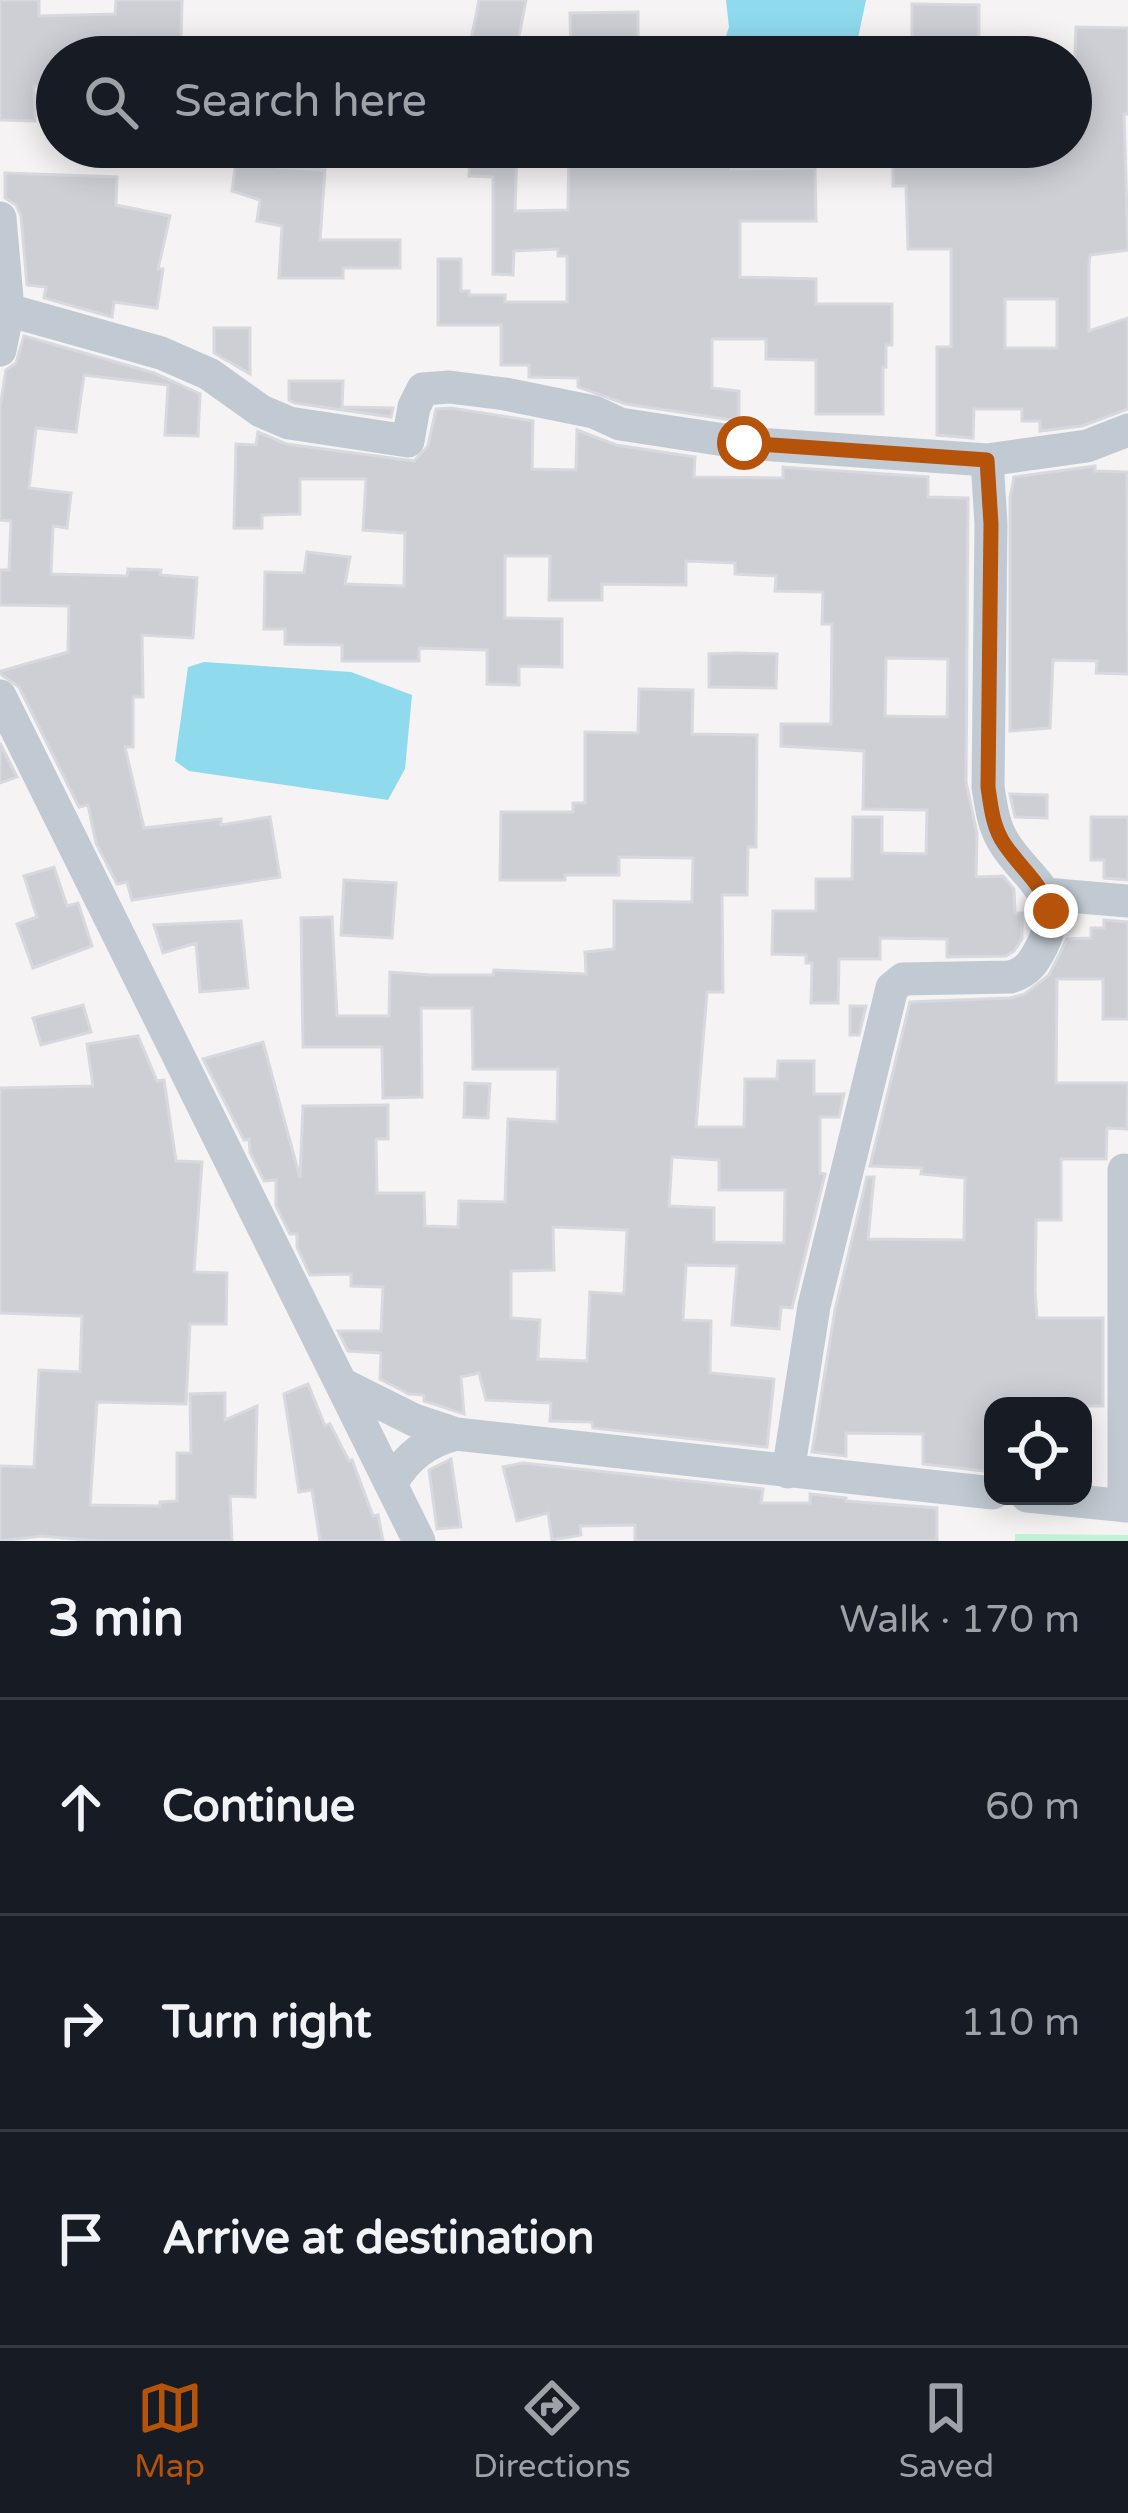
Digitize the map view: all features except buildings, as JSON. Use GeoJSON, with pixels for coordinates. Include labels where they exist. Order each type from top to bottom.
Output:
{"type":"FeatureCollection","features":[{"type":"Feature","properties":{"kind":"street"},"geometry":{"type":"LineString","coordinates":[[0,218],[8,310],[0,350]]}},
{"type":"Feature","properties":{"kind":"street"},"geometry":{"type":"LineString","coordinates":[[8,310],[161,353],[209,374],[261,411],[289,423],[408,441],[414,407],[423,389],[449,387],[594,412],[620,424],[744,443],[987,460],[1088,446],[1128,430]]}},
{"type":"Feature","properties":{"kind":"street"},"geometry":{"type":"LineString","coordinates":[[788,1472],[814,1306],[892,988],[903,979],[1022,974],[1047,936],[1051,911],[1044,894],[1004,844],[990,803],[987,460]]}},
{"type":"Feature","properties":{"kind":"street"},"geometry":{"type":"LineString","coordinates":[[0,696],[419,1541]]}},
{"type":"Feature","properties":{"kind":"street"},"geometry":{"type":"LineString","coordinates":[[1044,894],[1128,902]]}},
{"type":"Feature","properties":{"kind":"street"},"geometry":{"type":"LineString","coordinates":[[1092,1503],[1126,1506],[1124,1170]]}},
{"type":"Feature","properties":{"kind":"street"},"geometry":{"type":"LineString","coordinates":[[346,1387],[414,1420],[456,1433],[984,1491]]}},
{"type":"Feature","properties":{"kind":"street"},"geometry":{"type":"LineString","coordinates":[[392,1483],[406,1459],[456,1433]]}},
{"type":"Feature","properties":{"kind":"green space"},"geometry":{"type":"Polygon","coordinates":[[[1015,1534],[1128,1535],[1128,1541],[1015,1541],[1015,1534]]]}},
{"type":"Feature","properties":{"kind":"water"},"geometry":{"type":"Polygon","coordinates":[[[726,0],[866,0],[858,36],[726,36],[726,0]]]}},
{"type":"Feature","properties":{"kind":"water"},"geometry":{"type":"Polygon","coordinates":[[[204,662],[351,672],[412,695],[405,769],[388,800],[189,771],[175,761],[188,667],[204,662]]]}},
{"type":"Feature","properties":{"kind":"route"},"geometry":{"type":"LineString","coordinates":[[744,443],[987,460],[991,524],[988,787],[993,819],[1004,844],[1040,885],[1051,911]]}}]}
